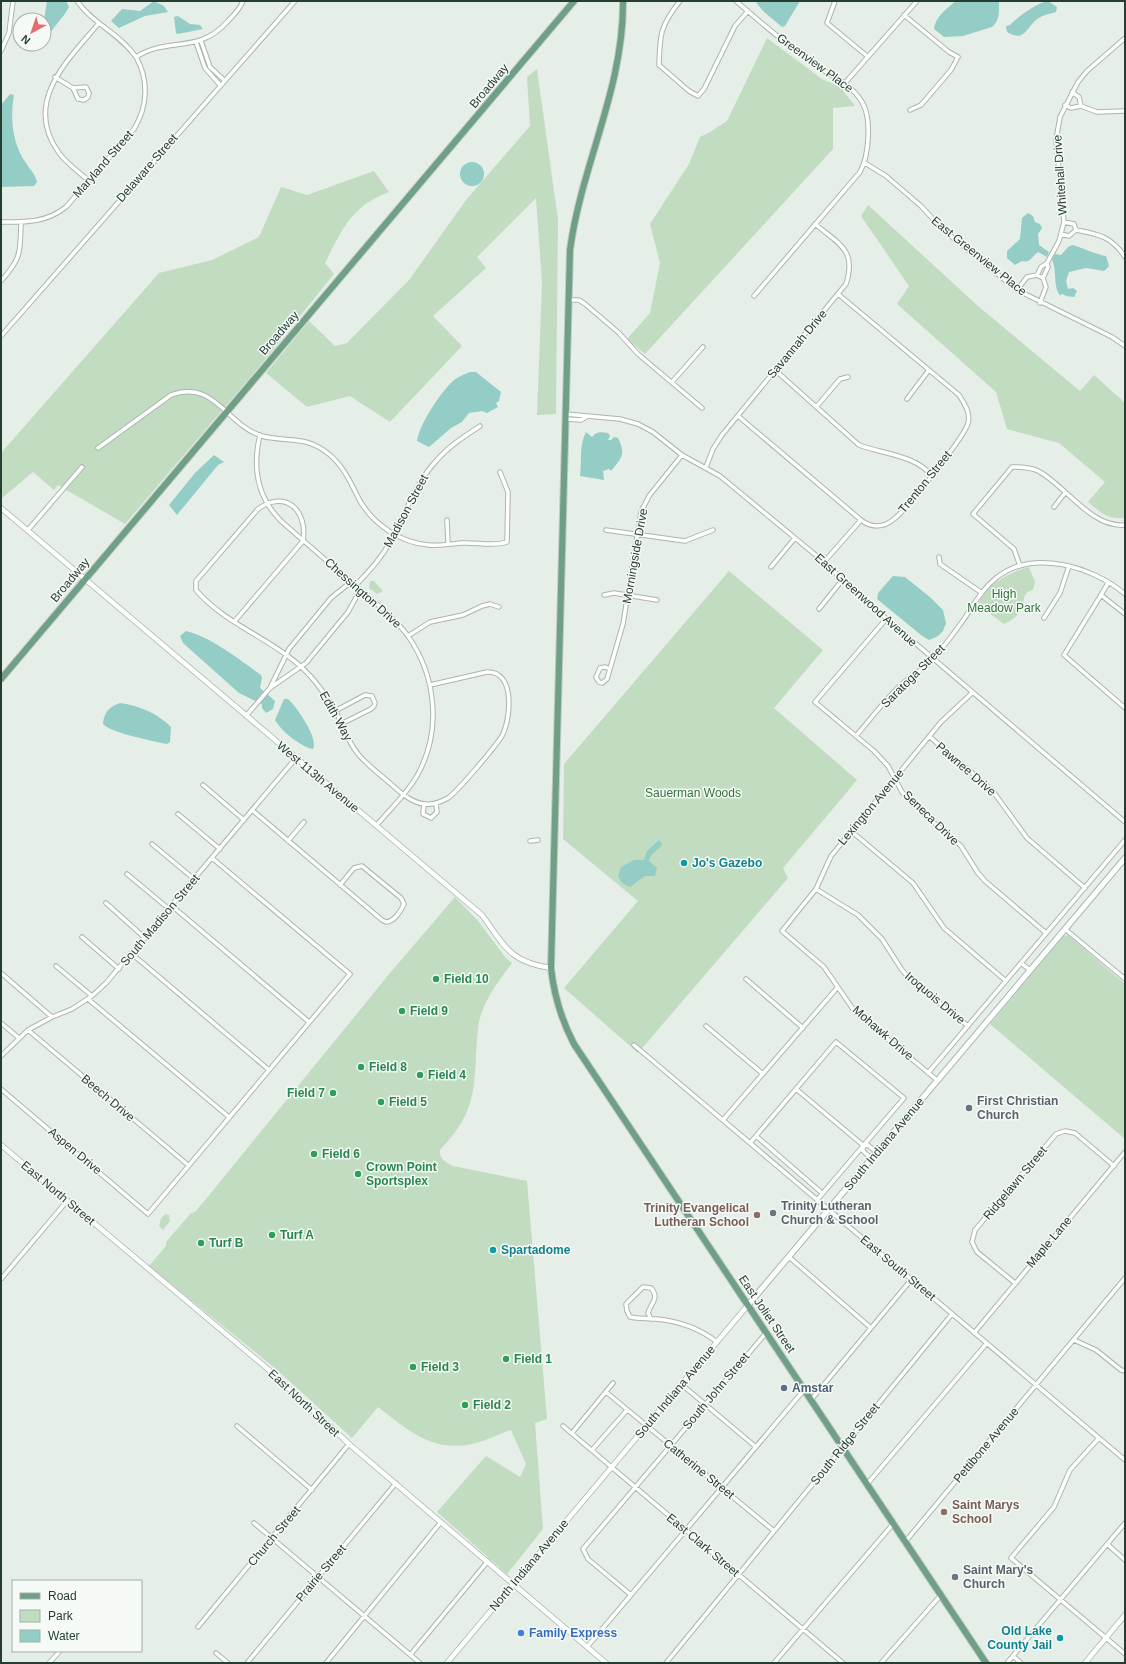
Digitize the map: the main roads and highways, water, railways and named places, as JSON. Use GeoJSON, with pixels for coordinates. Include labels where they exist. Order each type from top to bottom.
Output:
{"type":"FeatureCollection","features":[{"type":"Feature","properties":{"kind":"main road","name":"Broadway"},"geometry":{"type":"LineString","coordinates":[[1,679],[574,1]]}},
{"type":"Feature","properties":{"kind":"main road","name":"East Joliet Street"},"geometry":{"type":"LineString","coordinates":[[623,1],[622,37],[614,80],[604,122],[580,195],[570,250],[567,300],[551,968],[557,1003],[562,1019],[574,1044],[804,1390],[868,1483],[893,1524],[986,1663]]}},
{"type":"Feature","properties":{"kind":"main road","name":"South Indiana Avenue"},"geometry":{"type":"LineString","coordinates":[[748,1305],[1125,858]]}},
{"type":"Feature","properties":{"kind":"water"},"geometry":{"type":"Polygon","coordinates":[[[47,1],[66,1],[69,7],[52,30],[52,12],[45,12],[47,1]]]}},
{"type":"Feature","properties":{"kind":"water"},"geometry":{"type":"Polygon","coordinates":[[[154,1],[164,6],[168,12],[145,16],[119,28],[111,21],[122,9],[140,11],[154,1]]]}},
{"type":"Feature","properties":{"kind":"water"},"geometry":{"type":"Polygon","coordinates":[[[755,1],[800,1],[785,26],[782,27],[763,11],[755,1]]]}},
{"type":"Feature","properties":{"kind":"water"},"geometry":{"type":"Polygon","coordinates":[[[956,1],[999,1],[998,15],[995,25],[963,36],[944,37],[934,29],[935,25],[942,13],[956,1]]]}},
{"type":"Feature","properties":{"kind":"water"},"geometry":{"type":"Polygon","coordinates":[[[1048,1],[1057,7],[1056,12],[1038,18],[1024,34],[1017,36],[1007,32],[1006,26],[1010,25],[1022,14],[1033,7],[1048,1]]]}},
{"type":"Feature","properties":{"kind":"water"},"geometry":{"type":"Polygon","coordinates":[[[178,16],[190,24],[200,25],[203,29],[178,34],[176,33],[174,17],[178,16]]]}},
{"type":"Feature","properties":{"kind":"water"},"geometry":{"type":"Polygon","coordinates":[[[10,94],[14,95],[12,121],[15,139],[21,155],[34,174],[37,182],[34,186],[1,187],[1,105],[10,94]]]}},
{"type":"Feature","properties":{"kind":"water"},"geometry":{"type":"Polygon","coordinates":[[[472,162],[480,166],[484,174],[480,182],[472,186],[464,182],[460,174],[464,166],[472,162]]]}},
{"type":"Feature","properties":{"kind":"water"},"geometry":{"type":"Polygon","coordinates":[[[1028,213],[1033,216],[1035,222],[1040,224],[1042,228],[1038,234],[1039,245],[1049,252],[1047,257],[1038,252],[1029,260],[1022,261],[1015,265],[1007,258],[1007,251],[1020,239],[1022,218],[1028,213]]]}},
{"type":"Feature","properties":{"kind":"water"},"geometry":{"type":"Polygon","coordinates":[[[1072,245],[1106,256],[1109,266],[1104,271],[1086,268],[1069,272],[1066,281],[1068,289],[1073,288],[1077,291],[1074,297],[1063,294],[1060,295],[1058,292],[1056,288],[1052,260],[1055,254],[1061,255],[1068,247],[1072,245]]]}},
{"type":"Feature","properties":{"kind":"water"},"geometry":{"type":"Polygon","coordinates":[[[470,372],[476,372],[501,392],[499,401],[496,403],[498,407],[487,413],[482,411],[469,413],[462,422],[451,428],[429,447],[417,441],[426,417],[443,392],[454,380],[470,372]]]}},
{"type":"Feature","properties":{"kind":"water"},"geometry":{"type":"Polygon","coordinates":[[[586,432],[592,437],[599,432],[608,433],[610,436],[608,440],[611,440],[614,437],[618,438],[622,448],[622,456],[618,463],[611,471],[609,469],[603,471],[604,480],[580,476],[582,442],[586,432]]]}},
{"type":"Feature","properties":{"kind":"water"},"geometry":{"type":"Polygon","coordinates":[[[214,455],[224,462],[218,465],[177,515],[169,505],[195,473],[214,455]]]}},
{"type":"Feature","properties":{"kind":"water"},"geometry":{"type":"Polygon","coordinates":[[[893,576],[905,577],[943,610],[946,623],[943,631],[938,636],[929,640],[877,599],[878,593],[893,576]]]}},
{"type":"Feature","properties":{"kind":"water"},"geometry":{"type":"Polygon","coordinates":[[[186,631],[205,638],[235,656],[261,675],[262,678],[260,688],[275,701],[273,709],[266,713],[262,708],[262,704],[239,693],[183,643],[180,636],[186,631]]]}},
{"type":"Feature","properties":{"kind":"water"},"geometry":{"type":"Polygon","coordinates":[[[284,699],[288,699],[292,703],[306,723],[313,738],[313,749],[308,748],[292,738],[275,720],[284,699]]]}},
{"type":"Feature","properties":{"kind":"water"},"geometry":{"type":"Polygon","coordinates":[[[120,703],[148,711],[166,722],[171,727],[170,742],[167,744],[133,736],[114,730],[103,724],[108,710],[120,703]]]}},
{"type":"Feature","properties":{"kind":"water"},"geometry":{"type":"Polygon","coordinates":[[[659,840],[662,844],[651,856],[649,861],[657,868],[655,876],[645,876],[630,887],[622,883],[618,876],[621,867],[634,860],[644,860],[647,851],[659,840]]]}},
{"type":"Feature","properties":{"kind":"place","name":"Jo's Gazebo"},"geometry":{"type":"Point","coordinates":[684,863]}},
{"type":"Feature","properties":{"kind":"place","name":"Field 10"},"geometry":{"type":"Point","coordinates":[436,979]}},
{"type":"Feature","properties":{"kind":"place","name":"Field 9"},"geometry":{"type":"Point","coordinates":[402,1011]}},
{"type":"Feature","properties":{"kind":"place","name":"Field 8"},"geometry":{"type":"Point","coordinates":[361,1067]}},
{"type":"Feature","properties":{"kind":"place","name":"Field 4"},"geometry":{"type":"Point","coordinates":[420,1075]}},
{"type":"Feature","properties":{"kind":"place","name":"Field 7"},"geometry":{"type":"Point","coordinates":[333,1093]}},
{"type":"Feature","properties":{"kind":"place","name":"Field 5"},"geometry":{"type":"Point","coordinates":[381,1102]}},
{"type":"Feature","properties":{"kind":"place","name":"First Christian Church"},"geometry":{"type":"Point","coordinates":[969,1108]}},
{"type":"Feature","properties":{"kind":"place","name":"Field 6"},"geometry":{"type":"Point","coordinates":[314,1154]}},
{"type":"Feature","properties":{"kind":"place","name":"Crown Point Sportsplex"},"geometry":{"type":"Point","coordinates":[358,1174]}},
{"type":"Feature","properties":{"kind":"place","name":"Trinity Lutheran Church & School"},"geometry":{"type":"Point","coordinates":[773,1213]}},
{"type":"Feature","properties":{"kind":"place","name":"Trinity Evangelical Lutheran School"},"geometry":{"type":"Point","coordinates":[757,1215]}},
{"type":"Feature","properties":{"kind":"place","name":"Turf A"},"geometry":{"type":"Point","coordinates":[272,1235]}},
{"type":"Feature","properties":{"kind":"place","name":"Turf B"},"geometry":{"type":"Point","coordinates":[201,1243]}},
{"type":"Feature","properties":{"kind":"place","name":"Spartadome"},"geometry":{"type":"Point","coordinates":[493,1250]}},
{"type":"Feature","properties":{"kind":"place","name":"Field 1"},"geometry":{"type":"Point","coordinates":[506,1359]}},
{"type":"Feature","properties":{"kind":"place","name":"Field 3"},"geometry":{"type":"Point","coordinates":[413,1367]}},
{"type":"Feature","properties":{"kind":"place","name":"Amstar"},"geometry":{"type":"Point","coordinates":[784,1388]}},
{"type":"Feature","properties":{"kind":"place","name":"Field 2"},"geometry":{"type":"Point","coordinates":[465,1405]}},
{"type":"Feature","properties":{"kind":"place","name":"Saint Marys School"},"geometry":{"type":"Point","coordinates":[944,1512]}},
{"type":"Feature","properties":{"kind":"place","name":"Saint Mary's Church"},"geometry":{"type":"Point","coordinates":[955,1577]}},
{"type":"Feature","properties":{"kind":"place","name":"Family Express"},"geometry":{"type":"Point","coordinates":[521,1633]}},
{"type":"Feature","properties":{"kind":"place","name":"Old Lake County Jail"},"geometry":{"type":"Point","coordinates":[1060,1638]}},
{"type":"Feature","properties":{"kind":"park label","name":"High Meadow Park"},"geometry":{"type":"Point","coordinates":[1004,601]}},
{"type":"Feature","properties":{"kind":"park label","name":"Sauerman Woods"},"geometry":{"type":"Point","coordinates":[693,793]}}]}
